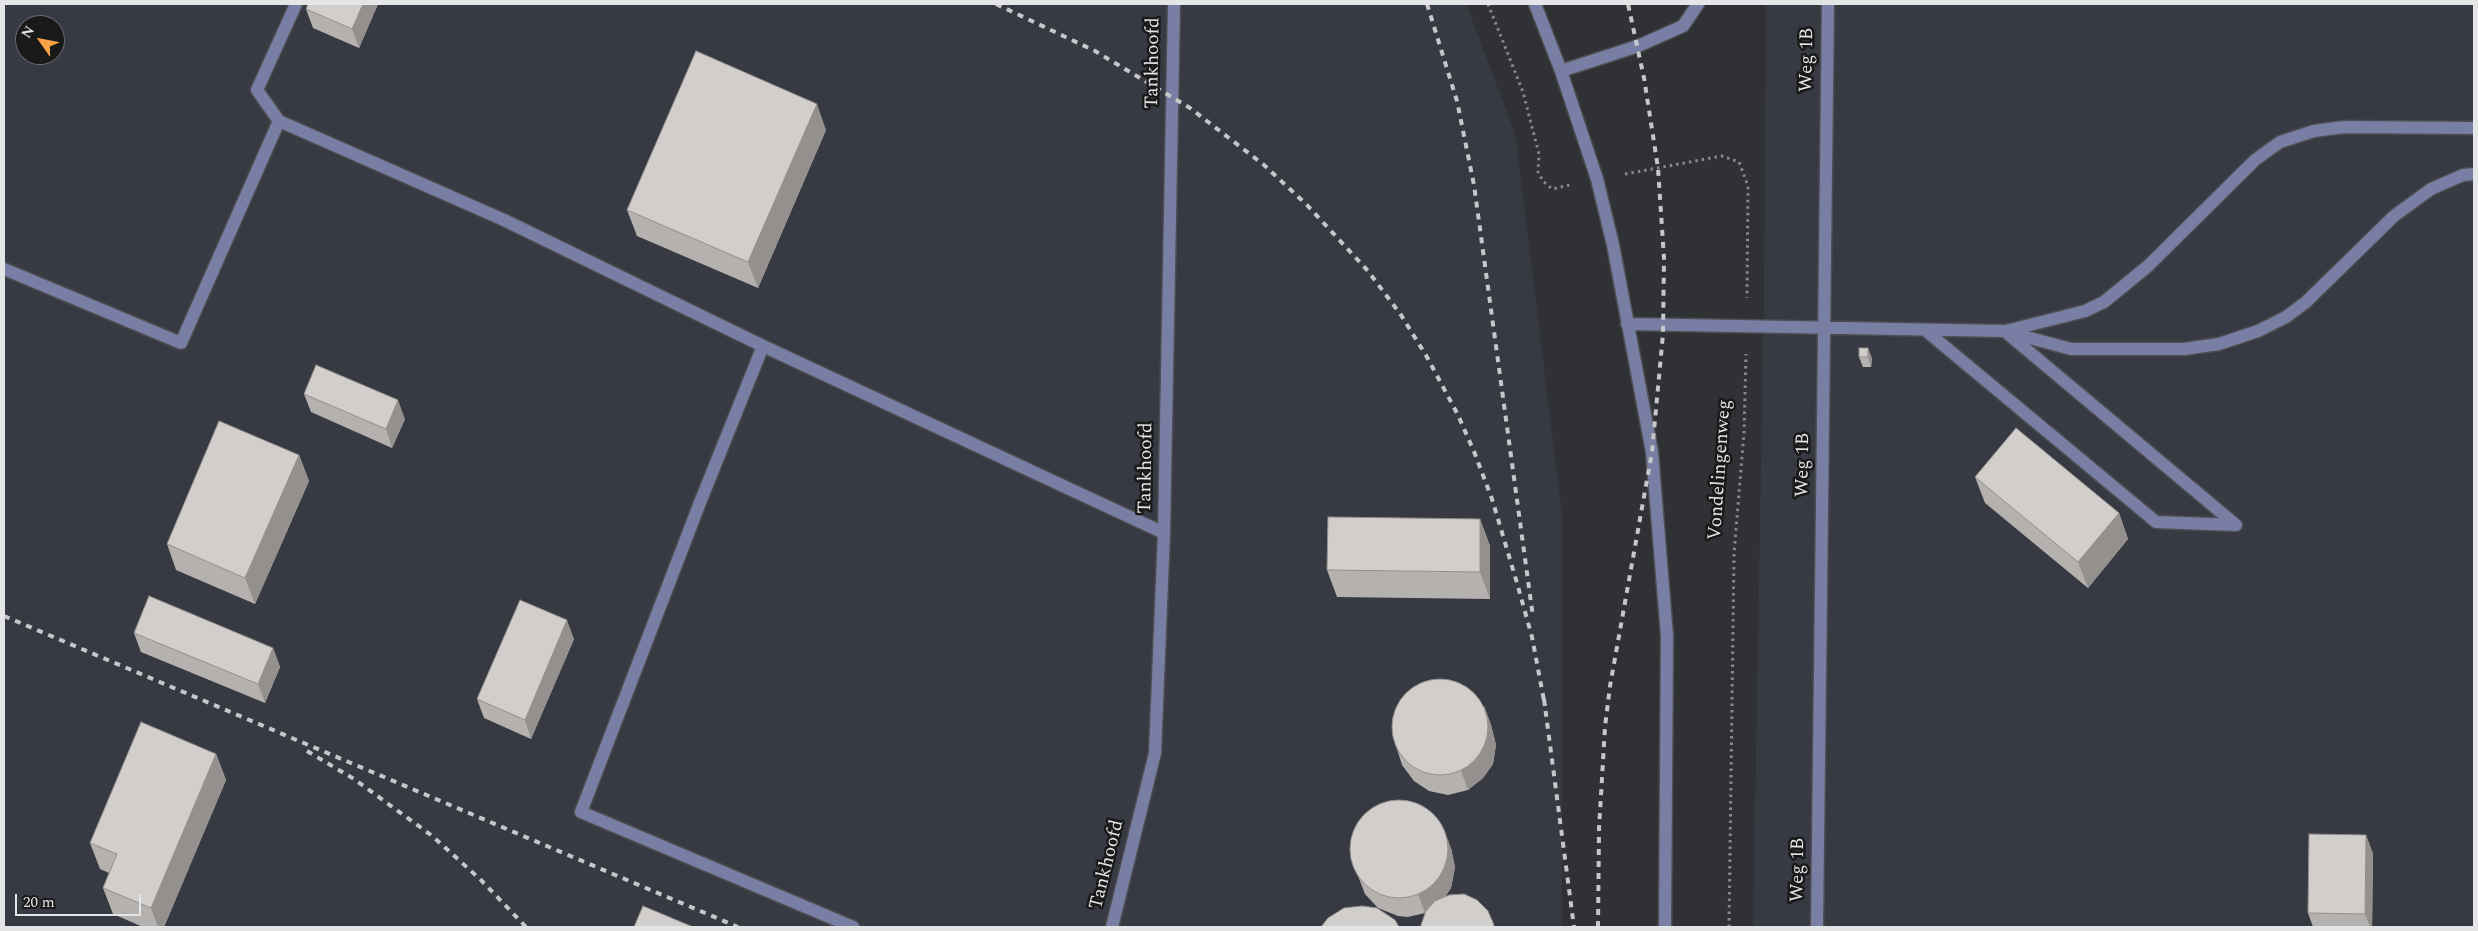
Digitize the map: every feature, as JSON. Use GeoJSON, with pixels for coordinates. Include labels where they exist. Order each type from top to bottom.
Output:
{"type":"FeatureCollection","features":[{"type":"Feature","properties":{"kind":"street"},"geometry":{"type":"LineString","coordinates":[[296,4],[257,90],[279,121],[504,220],[763,346],[1164,533]]}},
{"type":"Feature","properties":{"kind":"street","name":"Tankhoofd"},"geometry":{"type":"LineString","coordinates":[[1112,927],[1155,754],[1164,533],[1174,4]]}},
{"type":"Feature","properties":{"kind":"street"},"geometry":{"type":"LineString","coordinates":[[1535,4],[1561,71],[1597,179],[1613,245],[1652,452],[1667,636],[1665,927]]}},
{"type":"Feature","properties":{"kind":"street"},"geometry":{"type":"LineString","coordinates":[[1561,71],[1638,46],[1683,26],[1698,4]]}},
{"type":"Feature","properties":{"kind":"street","name":"Weg 1B"},"geometry":{"type":"LineString","coordinates":[[1817,927],[1828,4]]}},
{"type":"Feature","properties":{"kind":"street"},"geometry":{"type":"LineString","coordinates":[[4,269],[181,343],[279,121]]}},
{"type":"Feature","properties":{"kind":"street"},"geometry":{"type":"LineString","coordinates":[[2004,331],[2085,311],[2104,302],[2148,266],[2255,160],[2280,142],[2314,131],[2344,127],[2474,128]]}},
{"type":"Feature","properties":{"kind":"street"},"geometry":{"type":"LineString","coordinates":[[1628,324],[2004,331],[2071,349],[2184,349],[2219,344],[2258,331],[2286,318],[2306,302],[2394,216],[2431,189],[2464,175],[2474,174]]}},
{"type":"Feature","properties":{"kind":"street"},"geometry":{"type":"LineString","coordinates":[[1924,330],[2156,522],[2236,525],[2004,331]]}},
{"type":"Feature","properties":{"kind":"street"},"geometry":{"type":"LineString","coordinates":[[763,346],[701,500],[581,812],[853,927]]}},
{"type":"Feature","properties":{"kind":"path","name":"Vondelingenweg"},"geometry":{"type":"LineString","coordinates":[[1488,4],[1523,92],[1539,154],[1538,172],[1543,181],[1552,189],[1722,156],[1739,162],[1748,186],[1744,433],[1734,554],[1729,927]]}},
{"type":"Feature","properties":{"kind":"shaded area"},"geometry":{"type":"Polygon","coordinates":[[[4,4],[1466,4],[1515,133],[1562,513],[1562,927],[4,927],[4,4]]]}},
{"type":"Feature","properties":{"kind":"shaded area"},"geometry":{"type":"Polygon","coordinates":[[[1766,4],[2474,4],[2474,927],[1753,927],[1764,295],[1766,4]]]}},
{"type":"Feature","properties":{"kind":"building"},"geometry":{"type":"Polygon","coordinates":[[[308,4],[363,4],[352,29],[306,9],[308,4]]]}},
{"type":"Feature","properties":{"kind":"building"},"geometry":{"type":"Polygon","coordinates":[[[696,51],[817,104],[748,262],[627,210],[696,51]]]}},
{"type":"Feature","properties":{"kind":"building"},"geometry":{"type":"Polygon","coordinates":[[[1859,348],[1868,348],[1868,357],[1859,357],[1859,348]]]}},
{"type":"Feature","properties":{"kind":"building"},"geometry":{"type":"Polygon","coordinates":[[[316,365],[398,400],[386,429],[304,394],[316,365]]]}},
{"type":"Feature","properties":{"kind":"building"},"geometry":{"type":"Polygon","coordinates":[[[219,421],[299,455],[245,578],[167,544],[219,421]]]}},
{"type":"Feature","properties":{"kind":"building"},"geometry":{"type":"Polygon","coordinates":[[[2016,428],[2119,513],[2078,562],[1975,477],[2016,428]]]}},
{"type":"Feature","properties":{"kind":"building"},"geometry":{"type":"Polygon","coordinates":[[[1328,517],[1480,519],[1480,572],[1327,570],[1328,517]]]}},
{"type":"Feature","properties":{"kind":"building"},"geometry":{"type":"Polygon","coordinates":[[[149,596],[273,648],[258,684],[134,633],[149,596]]]}},
{"type":"Feature","properties":{"kind":"building"},"geometry":{"type":"Polygon","coordinates":[[[520,600],[567,620],[525,720],[477,699],[520,600]]]}},
{"type":"Feature","properties":{"kind":"building"},"geometry":{"type":"Polygon","coordinates":[[[1440,679],[1458,682],[1474,693],[1485,709],[1488,727],[1485,745],[1474,761],[1458,772],[1440,775],[1422,772],[1406,761],[1395,745],[1392,727],[1395,709],[1406,693],[1422,682],[1440,679]]]}},
{"type":"Feature","properties":{"kind":"building"},"geometry":{"type":"Polygon","coordinates":[[[141,722],[216,754],[151,908],[103,888],[117,854],[90,843],[141,722]]]}},
{"type":"Feature","properties":{"kind":"building"},"geometry":{"type":"Polygon","coordinates":[[[1399,800],[1418,804],[1433,815],[1444,830],[1448,849],[1444,868],[1433,883],[1418,894],[1399,898],[1380,894],[1365,883],[1354,868],[1350,849],[1354,830],[1365,815],[1380,804],[1399,800]]]}},
{"type":"Feature","properties":{"kind":"building"},"geometry":{"type":"Polygon","coordinates":[[[2309,834],[2366,835],[2365,914],[2308,913],[2309,834]]]}},
{"type":"Feature","properties":{"kind":"building"},"geometry":{"type":"Polygon","coordinates":[[[1464,894],[1477,900],[1488,911],[1494,925],[1493,927],[1421,927],[1426,911],[1435,901],[1449,895],[1464,894]]]}},
{"type":"Feature","properties":{"kind":"building"},"geometry":{"type":"Polygon","coordinates":[[[643,906],[693,927],[634,927],[643,906]]]}},
{"type":"Feature","properties":{"kind":"building"},"geometry":{"type":"Polygon","coordinates":[[[1362,906],[1377,908],[1395,920],[1399,927],[1321,927],[1328,918],[1344,908],[1362,906]]]}},
{"type":"Feature","properties":{"kind":"railway"},"geometry":{"type":"LineString","coordinates":[[996,4],[1095,51],[1190,108],[1264,165],[1307,205],[1368,271],[1401,315],[1427,357],[1458,415],[1475,454],[1492,499],[1517,583],[1532,637],[1545,706]]}},
{"type":"Feature","properties":{"kind":"railway"},"geometry":{"type":"LineString","coordinates":[[1427,4],[1457,101],[1474,185],[1533,617]]}},
{"type":"Feature","properties":{"kind":"railway"},"geometry":{"type":"LineString","coordinates":[[1598,927],[1599,829],[1605,727],[1610,686],[1652,452],[1663,334],[1664,258],[1658,168],[1644,78],[1628,4]]}},
{"type":"Feature","properties":{"kind":"railway"},"geometry":{"type":"LineString","coordinates":[[4,616],[738,927]]}},
{"type":"Feature","properties":{"kind":"railway"},"geometry":{"type":"LineString","coordinates":[[1544,699],[1574,927]]}},
{"type":"Feature","properties":{"kind":"railway"},"geometry":{"type":"LineString","coordinates":[[307,751],[354,779],[431,835],[480,879],[526,927]]}}]}
